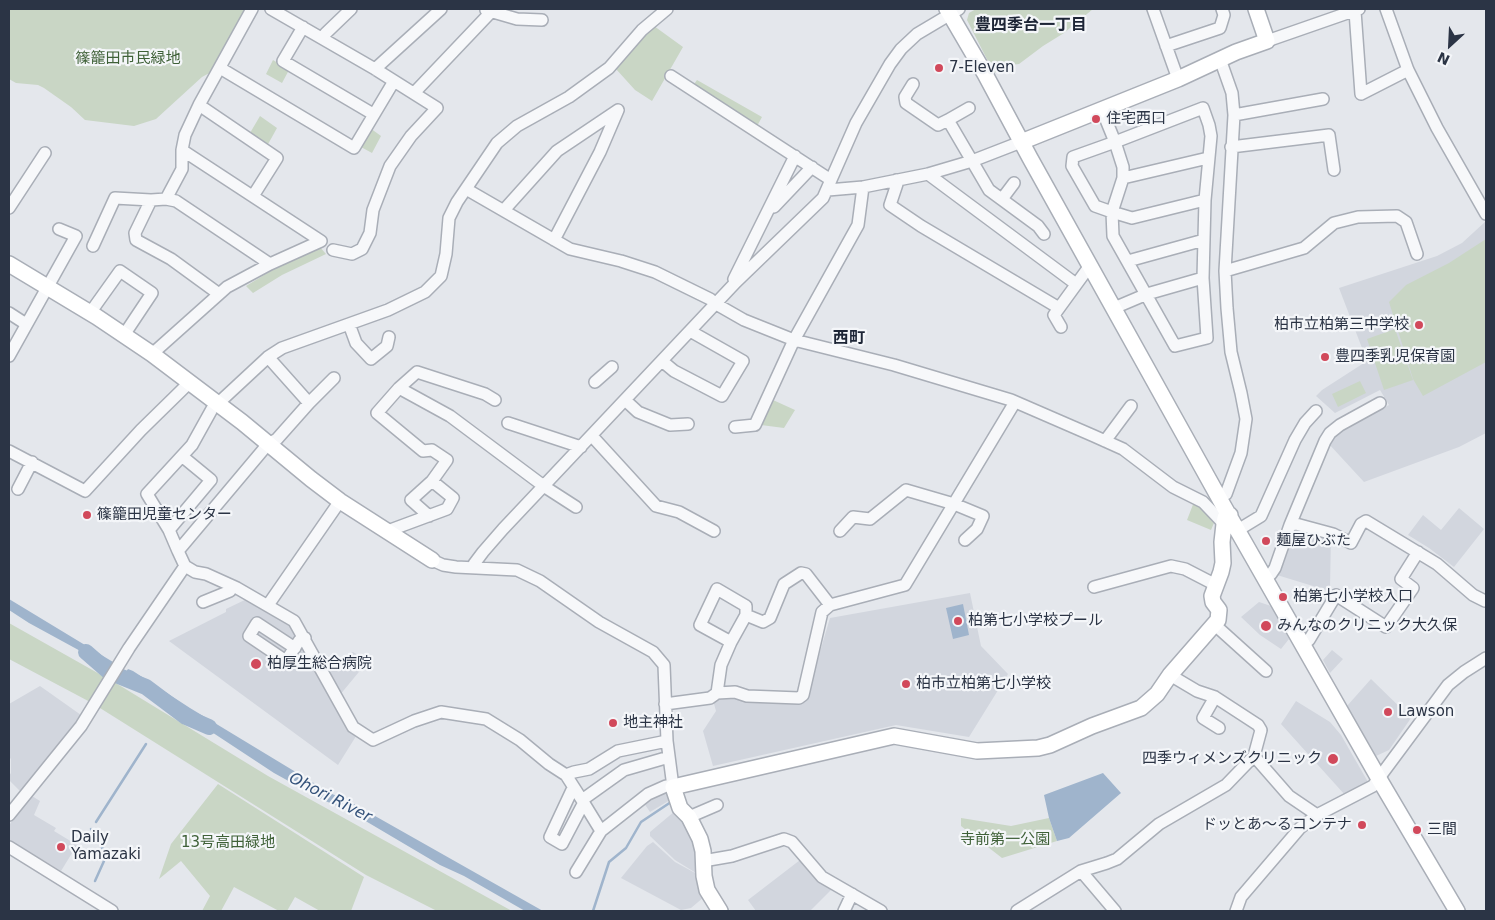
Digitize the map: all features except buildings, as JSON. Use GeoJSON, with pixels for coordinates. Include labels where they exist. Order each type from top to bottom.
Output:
{"type":"FeatureCollection","features":[{"type":"Feature","properties":{"kind":"street"},"geometry":{"type":"LineString","coordinates":[[166,199],[182,168],[182,150],[185,135],[199,105],[252,9]]}},
{"type":"Feature","properties":{"kind":"street"},"geometry":{"type":"LineString","coordinates":[[271,9],[437,108],[411,136],[390,166],[374,210],[370,233],[362,249],[352,254],[333,250]]}},
{"type":"Feature","properties":{"kind":"street"},"geometry":{"type":"LineString","coordinates":[[322,38],[351,9]]}},
{"type":"Feature","properties":{"kind":"street"},"geometry":{"type":"LineString","coordinates":[[374,69],[441,9]]}},
{"type":"Feature","properties":{"kind":"street"},"geometry":{"type":"LineString","coordinates":[[601,831],[566,775],[549,764],[520,740],[486,719],[440,712],[414,721],[373,740],[353,727],[294,621],[232,586],[206,574],[195,572],[186,566],[169,530],[146,494],[183,457],[212,409],[268,357],[282,348],[388,310],[426,292],[440,276],[446,254],[449,218],[457,202],[497,142],[517,126],[569,97],[609,68],[641,31],[667,9]]}},
{"type":"Feature","properties":{"kind":"street"},"geometry":{"type":"LineString","coordinates":[[1153,9],[1178,80]]}},
{"type":"Feature","properties":{"kind":"street"},"geometry":{"type":"LineString","coordinates":[[1166,46],[1220,28],[1224,15],[1222,9]]}},
{"type":"Feature","properties":{"kind":"street"},"geometry":{"type":"LineString","coordinates":[[1256,9],[1267,41]]}},
{"type":"Feature","properties":{"kind":"street"},"geometry":{"type":"LineString","coordinates":[[1386,9],[1408,70],[1437,128],[1486,214]]}},
{"type":"Feature","properties":{"kind":"street"},"geometry":{"type":"LineString","coordinates":[[414,94],[487,10],[517,19],[542,20]]}},
{"type":"Feature","properties":{"kind":"street"},"geometry":{"type":"LineString","coordinates":[[475,568],[474,564],[483,552],[581,446],[736,282],[823,198],[856,123],[890,64],[901,49],[917,34],[952,10],[1021,142],[1219,497],[1231,523],[1265,577],[1379,779],[1457,911]]}},
{"type":"Feature","properties":{"kind":"street"},"geometry":{"type":"LineString","coordinates":[[671,76],[812,167],[829,185],[863,187],[928,174],[972,161],[1178,80],[1220,59],[1357,10],[1362,94],[1408,70]]}},
{"type":"Feature","properties":{"kind":"street"},"geometry":{"type":"LineString","coordinates":[[302,27],[283,61],[373,114]]}},
{"type":"Feature","properties":{"kind":"street"},"geometry":{"type":"LineString","coordinates":[[1219,497],[1226,494],[1241,453],[1246,419],[1230,352],[1225,271],[1234,115],[1232,93],[1220,59]]}},
{"type":"Feature","properties":{"kind":"street"},"geometry":{"type":"LineString","coordinates":[[220,68],[354,148],[394,81]]}},
{"type":"Feature","properties":{"kind":"street"},"geometry":{"type":"LineString","coordinates":[[913,84],[905,97],[906,103],[938,125],[969,108]]}},
{"type":"Feature","properties":{"kind":"street"},"geometry":{"type":"LineString","coordinates":[[1234,115],[1323,99]]}},
{"type":"Feature","properties":{"kind":"street"},"geometry":{"type":"LineString","coordinates":[[199,105],[277,158],[253,196]]}},
{"type":"Feature","properties":{"kind":"street"},"geometry":{"type":"LineString","coordinates":[[1102,110],[1115,142],[1123,167],[1123,178],[1112,212],[1113,236],[1176,346],[1207,338],[1203,278],[1205,200],[1211,136],[1203,108],[1115,142],[1073,157],[1072,166],[1095,206],[1112,212],[1132,218],[1205,200]]}},
{"type":"Feature","properties":{"kind":"street"},"geometry":{"type":"LineString","coordinates":[[504,210],[557,151],[618,110],[600,152],[554,240]]}},
{"type":"Feature","properties":{"kind":"street"},"geometry":{"type":"LineString","coordinates":[[948,120],[989,190],[1038,226],[1044,234]]}},
{"type":"Feature","properties":{"kind":"street"},"geometry":{"type":"LineString","coordinates":[[1231,147],[1329,135],[1334,170]]}},
{"type":"Feature","properties":{"kind":"street"},"geometry":{"type":"LineString","coordinates":[[152,354],[227,287],[270,264],[322,241],[182,150]]}},
{"type":"Feature","properties":{"kind":"street"},"geometry":{"type":"LineString","coordinates":[[9,208],[45,154]]}},
{"type":"Feature","properties":{"kind":"street"},"geometry":{"type":"LineString","coordinates":[[736,282],[734,278],[795,156]]}},
{"type":"Feature","properties":{"kind":"street"},"geometry":{"type":"LineString","coordinates":[[1123,178],[1208,158]]}},
{"type":"Feature","properties":{"kind":"street"},"geometry":{"type":"LineString","coordinates":[[764,217],[812,167]]}},
{"type":"Feature","properties":{"kind":"street"},"geometry":{"type":"LineString","coordinates":[[928,174],[1076,284]]}},
{"type":"Feature","properties":{"kind":"street"},"geometry":{"type":"LineString","coordinates":[[896,180],[897,184],[890,206],[920,226],[1059,308]]}},
{"type":"Feature","properties":{"kind":"street"},"geometry":{"type":"LineString","coordinates":[[1002,199],[1014,182]]}},
{"type":"Feature","properties":{"kind":"street"},"geometry":{"type":"LineString","coordinates":[[735,427],[755,425],[794,340],[858,225],[863,187]]}},
{"type":"Feature","properties":{"kind":"street"},"geometry":{"type":"LineString","coordinates":[[466,189],[570,249],[655,272],[695,290],[744,320],[794,340],[894,364],[1015,402],[1105,441],[1123,449],[1173,487],[1203,502],[1231,523]]}},
{"type":"Feature","properties":{"kind":"street"},"geometry":{"type":"LineString","coordinates":[[94,246],[115,198],[166,199],[176,201],[270,264]]}},
{"type":"Feature","properties":{"kind":"street"},"geometry":{"type":"LineString","coordinates":[[152,200],[135,233],[136,240],[171,259],[219,294]]}},
{"type":"Feature","properties":{"kind":"street"},"geometry":{"type":"LineString","coordinates":[[1225,271],[1304,248],[1334,223],[1358,217],[1397,216],[1406,222],[1417,254]]}},
{"type":"Feature","properties":{"kind":"street"},"geometry":{"type":"LineString","coordinates":[[9,356],[76,236],[59,229]]}},
{"type":"Feature","properties":{"kind":"street"},"geometry":{"type":"LineString","coordinates":[[1128,261],[1204,240]]}},
{"type":"Feature","properties":{"kind":"street"},"geometry":{"type":"LineString","coordinates":[[1061,326],[1054,315],[1086,270],[1091,268]]}},
{"type":"Feature","properties":{"kind":"street"},"geometry":{"type":"LineString","coordinates":[[10,269],[48,288],[90,313],[152,354],[340,501],[432,560],[443,565],[517,570],[540,581],[599,622],[653,652],[664,664],[667,741],[674,787],[680,808],[689,817],[700,839],[707,890],[720,911]]}},
{"type":"Feature","properties":{"kind":"street"},"geometry":{"type":"LineString","coordinates":[[90,313],[120,271],[152,293],[124,335]]}},
{"type":"Feature","properties":{"kind":"street"},"geometry":{"type":"LineString","coordinates":[[1114,308],[1147,294],[1203,278]]}},
{"type":"Feature","properties":{"kind":"street"},"geometry":{"type":"LineString","coordinates":[[9,313],[26,324]]}},
{"type":"Feature","properties":{"kind":"street"},"geometry":{"type":"LineString","coordinates":[[349,324],[356,343],[371,359],[387,346],[389,337]]}},
{"type":"Feature","properties":{"kind":"street"},"geometry":{"type":"LineString","coordinates":[[662,361],[674,372],[722,396],[743,361],[690,331]]}},
{"type":"Feature","properties":{"kind":"street"},"geometry":{"type":"LineString","coordinates":[[268,357],[309,403]]}},
{"type":"Feature","properties":{"kind":"street"},"geometry":{"type":"LineString","coordinates":[[595,382],[612,367]]}},
{"type":"Feature","properties":{"kind":"street"},"geometry":{"type":"LineString","coordinates":[[429,516],[411,500],[432,481],[447,460],[432,450],[424,451],[377,413],[399,388],[417,372],[485,394],[495,400]]}},
{"type":"Feature","properties":{"kind":"street"},"geometry":{"type":"LineString","coordinates":[[178,551],[268,444],[277,438],[334,378]]}},
{"type":"Feature","properties":{"kind":"street"},"geometry":{"type":"LineString","coordinates":[[9,451],[85,491],[141,430],[190,382]]}},
{"type":"Feature","properties":{"kind":"street"},"geometry":{"type":"LineString","coordinates":[[399,388],[450,416],[545,487],[576,507]]}},
{"type":"Feature","properties":{"kind":"street"},"geometry":{"type":"LineString","coordinates":[[625,400],[638,412],[670,425],[688,424]]}},
{"type":"Feature","properties":{"kind":"street"},"geometry":{"type":"LineString","coordinates":[[665,704],[710,698],[717,693],[735,692],[747,696],[799,698],[802,695],[822,612],[830,606],[905,585],[1015,402]]}},
{"type":"Feature","properties":{"kind":"street"},"geometry":{"type":"LineString","coordinates":[[1265,577],[1276,568],[1290,525],[1330,433],[1340,425],[1380,403]]}},
{"type":"Feature","properties":{"kind":"street"},"geometry":{"type":"LineString","coordinates":[[1105,441],[1131,406]]}},
{"type":"Feature","properties":{"kind":"street"},"geometry":{"type":"LineString","coordinates":[[1231,523],[1261,516],[1295,440],[1316,411]]}},
{"type":"Feature","properties":{"kind":"street"},"geometry":{"type":"LineString","coordinates":[[508,423],[581,446]]}},
{"type":"Feature","properties":{"kind":"street"},"geometry":{"type":"LineString","coordinates":[[592,436],[656,506],[679,512],[714,532]]}},
{"type":"Feature","properties":{"kind":"street"},"geometry":{"type":"LineString","coordinates":[[169,530],[211,480],[183,457]]}},
{"type":"Feature","properties":{"kind":"street"},"geometry":{"type":"LineString","coordinates":[[18,490],[32,462]]}},
{"type":"Feature","properties":{"kind":"street"},"geometry":{"type":"LineString","coordinates":[[390,533],[393,529],[447,509],[453,498],[432,481]]}},
{"type":"Feature","properties":{"kind":"street"},"geometry":{"type":"LineString","coordinates":[[840,531],[853,517],[870,519],[906,490],[954,504],[983,516],[977,529],[965,540]]}},
{"type":"Feature","properties":{"kind":"street"},"geometry":{"type":"LineString","coordinates":[[268,605],[340,501]]}},
{"type":"Feature","properties":{"kind":"street"},"geometry":{"type":"LineString","coordinates":[[1290,525],[1296,524],[1333,534],[1352,543],[1361,524],[1366,520],[1437,564],[1473,595],[1486,597]]}},
{"type":"Feature","properties":{"kind":"street"},"geometry":{"type":"LineString","coordinates":[[576,872],[601,831],[648,794],[666,786],[674,787],[894,736],[977,751],[1038,748],[1050,746],[1092,726],[1141,708],[1156,694],[1170,675],[1216,625],[1219,610],[1213,602],[1212,596],[1223,563],[1222,542],[1231,523]]}},
{"type":"Feature","properties":{"kind":"street"},"geometry":{"type":"LineString","coordinates":[[1302,644],[1309,640],[1336,595],[1386,627],[1413,588],[1401,579],[1418,552]]}},
{"type":"Feature","properties":{"kind":"street"},"geometry":{"type":"LineString","coordinates":[[9,815],[81,726],[129,648],[186,566]]}},
{"type":"Feature","properties":{"kind":"street"},"geometry":{"type":"LineString","coordinates":[[1094,587],[1171,566],[1185,569],[1216,585]]}},
{"type":"Feature","properties":{"kind":"street"},"geometry":{"type":"LineString","coordinates":[[746,615],[763,622],[770,618],[784,584],[801,573],[806,574],[830,606]]}},
{"type":"Feature","properties":{"kind":"street"},"geometry":{"type":"LineString","coordinates":[[203,602],[230,591],[232,586]]}},
{"type":"Feature","properties":{"kind":"street"},"geometry":{"type":"LineString","coordinates":[[717,693],[721,665],[746,615],[746,606],[717,589],[700,625],[731,642]]}},
{"type":"Feature","properties":{"kind":"street"},"geometry":{"type":"LineString","coordinates":[[1216,625],[1266,671]]}},
{"type":"Feature","properties":{"kind":"street"},"geometry":{"type":"LineString","coordinates":[[294,648],[305,638]]}},
{"type":"Feature","properties":{"kind":"street"},"geometry":{"type":"LineString","coordinates":[[1236,911],[1241,897],[1300,828],[1317,815],[1366,791],[1379,779],[1448,685],[1459,675],[1486,658]]}},
{"type":"Feature","properties":{"kind":"street"},"geometry":{"type":"LineString","coordinates":[[1017,911],[1082,871],[1107,864],[1117,858],[1159,824],[1207,798],[1226,785],[1254,756],[1261,730],[1258,725],[1214,697],[1197,691],[1170,675]]}},
{"type":"Feature","properties":{"kind":"street"},"geometry":{"type":"LineString","coordinates":[[1214,697],[1203,718],[1219,728]]}},
{"type":"Feature","properties":{"kind":"street"},"geometry":{"type":"LineString","coordinates":[[566,775],[589,769],[618,751],[667,741]]}},
{"type":"Feature","properties":{"kind":"street"},"geometry":{"type":"LineString","coordinates":[[1254,756],[1295,802],[1317,815]]}},
{"type":"Feature","properties":{"kind":"street"},"geometry":{"type":"LineString","coordinates":[[575,789],[572,790],[550,837],[562,844],[583,802],[624,770],[669,757]]}},
{"type":"Feature","properties":{"kind":"street"},"geometry":{"type":"LineString","coordinates":[[689,817],[717,805]]}},
{"type":"Feature","properties":{"kind":"street"},"geometry":{"type":"LineString","coordinates":[[703,861],[732,856],[784,839],[792,842],[822,877],[881,911]]}},
{"type":"Feature","properties":{"kind":"street"},"geometry":{"type":"LineString","coordinates":[[9,847],[93,907],[112,911]]}},
{"type":"Feature","properties":{"kind":"street"},"geometry":{"type":"LineString","coordinates":[[1082,871],[1115,911]]}},
{"type":"Feature","properties":{"kind":"street"},"geometry":{"type":"LineString","coordinates":[[844,911],[852,894]]}},
{"type":"Feature","properties":{"kind":"shaded area","name":"柏市立柏第三中学校"},"geometry":{"type":"Polygon","coordinates":[[[1486,221],[1486,433],[1459,447],[1364,482],[1328,443],[1344,427],[1389,405],[1380,390],[1335,413],[1316,396],[1322,390],[1367,361],[1339,288],[1437,256],[1462,243],[1486,221]]]}},
{"type":"Feature","properties":{"kind":"shaded area"},"geometry":{"type":"Polygon","coordinates":[[[1459,508],[1484,529],[1454,567],[1408,535],[1423,515],[1441,530],[1459,508]]]}},
{"type":"Feature","properties":{"kind":"shaded area"},"geometry":{"type":"Polygon","coordinates":[[[1297,528],[1331,535],[1330,588],[1326,590],[1277,575],[1292,530],[1297,528]]]}},
{"type":"Feature","properties":{"kind":"shaded area","name":"柏市立柏第七小学校"},"geometry":{"type":"Polygon","coordinates":[[[970,593],[981,646],[1008,674],[969,737],[896,725],[713,766],[703,731],[716,711],[713,700],[725,695],[806,699],[830,618],[970,593]]]}},
{"type":"Feature","properties":{"kind":"shaded area","name":"柏厚生総合病院"},"geometry":{"type":"Polygon","coordinates":[[[251,597],[290,621],[358,733],[338,765],[169,641],[251,597]]]}},
{"type":"Feature","properties":{"kind":"shaded area","name":"みんなのクリニック大久保"},"geometry":{"type":"Polygon","coordinates":[[[1259,602],[1271,606],[1289,639],[1281,649],[1260,635],[1241,617],[1259,602]]]}},
{"type":"Feature","properties":{"kind":"shaded area"},"geometry":{"type":"Polygon","coordinates":[[[1332,650],[1343,659],[1330,673],[1323,660],[1332,650]]]}},
{"type":"Feature","properties":{"kind":"shaded area"},"geometry":{"type":"Polygon","coordinates":[[[353,652],[368,661],[339,696],[325,670],[326,666],[353,652]]]}},
{"type":"Feature","properties":{"kind":"shaded area"},"geometry":{"type":"Polygon","coordinates":[[[1371,679],[1411,718],[1389,750],[1376,756],[1347,706],[1371,679]]]}},
{"type":"Feature","properties":{"kind":"shaded area"},"geometry":{"type":"Polygon","coordinates":[[[40,686],[81,715],[22,793],[9,780],[11,759],[9,757],[9,704],[40,686]]]}},
{"type":"Feature","properties":{"kind":"shaded area","name":"四季ウィメンズクリニック"},"geometry":{"type":"Polygon","coordinates":[[[1296,701],[1330,722],[1341,735],[1368,782],[1345,795],[1281,724],[1296,701]]]}},
{"type":"Feature","properties":{"kind":"shaded area"},"geometry":{"type":"Polygon","coordinates":[[[666,788],[670,800],[650,812],[642,800],[666,788]]]}},
{"type":"Feature","properties":{"kind":"shaded area"},"geometry":{"type":"Polygon","coordinates":[[[32,796],[40,801],[34,815],[56,828],[54,831],[77,845],[61,871],[9,840],[9,826],[17,812],[32,796]]]}},
{"type":"Feature","properties":{"kind":"shaded area"},"geometry":{"type":"Polygon","coordinates":[[[675,811],[690,829],[697,852],[696,873],[675,860],[650,836],[650,832],[675,811]]]}},
{"type":"Feature","properties":{"kind":"shaded area"},"geometry":{"type":"Polygon","coordinates":[[[653,842],[675,862],[697,874],[704,897],[691,908],[681,910],[621,878],[647,846],[653,842]]]}},
{"type":"Feature","properties":{"kind":"shaded area"},"geometry":{"type":"Polygon","coordinates":[[[804,857],[833,888],[810,911],[756,911],[748,900],[804,857]]]}},
{"type":"Feature","properties":{"kind":"green space","name":"篠籠田市民緑地"},"geometry":{"type":"Polygon","coordinates":[[[9,9],[247,9],[215,70],[202,77],[156,119],[134,126],[85,120],[71,107],[44,88],[38,85],[16,83],[9,79],[9,9]]]}},
{"type":"Feature","properties":{"kind":"green space"},"geometry":{"type":"Polygon","coordinates":[[[976,9],[1093,9],[1064,33],[1019,64],[1011,65],[994,73],[967,20],[969,13],[976,9]]]}},
{"type":"Feature","properties":{"kind":"green space"},"geometry":{"type":"Polygon","coordinates":[[[654,26],[683,47],[652,101],[635,90],[616,69],[654,26]]]}},
{"type":"Feature","properties":{"kind":"green space"},"geometry":{"type":"Polygon","coordinates":[[[273,60],[289,70],[282,83],[266,74],[273,60]]]}},
{"type":"Feature","properties":{"kind":"green space"},"geometry":{"type":"Polygon","coordinates":[[[697,80],[762,117],[756,128],[692,87],[697,80]]]}},
{"type":"Feature","properties":{"kind":"green space"},"geometry":{"type":"Polygon","coordinates":[[[260,116],[277,128],[267,146],[250,133],[260,116]]]}},
{"type":"Feature","properties":{"kind":"green space"},"geometry":{"type":"Polygon","coordinates":[[[370,128],[381,136],[372,153],[361,147],[370,128]]]}},
{"type":"Feature","properties":{"kind":"green space"},"geometry":{"type":"Polygon","coordinates":[[[1486,239],[1486,362],[1423,396],[1413,379],[1389,302],[1406,285],[1449,263],[1486,239]]]}},
{"type":"Feature","properties":{"kind":"green space"},"geometry":{"type":"Polygon","coordinates":[[[319,246],[326,254],[282,275],[253,293],[246,286],[274,269],[319,246]]]}},
{"type":"Feature","properties":{"kind":"green space"},"geometry":{"type":"Polygon","coordinates":[[[1395,329],[1413,380],[1384,390],[1367,339],[1395,329]]]}},
{"type":"Feature","properties":{"kind":"green space"},"geometry":{"type":"Polygon","coordinates":[[[1360,381],[1366,393],[1338,407],[1332,394],[1360,381]]]}},
{"type":"Feature","properties":{"kind":"green space"},"geometry":{"type":"Polygon","coordinates":[[[773,400],[795,410],[784,428],[761,425],[773,400]]]}},
{"type":"Feature","properties":{"kind":"green space"},"geometry":{"type":"Polygon","coordinates":[[[1194,502],[1200,505],[1214,523],[1211,530],[1187,520],[1194,502]]]}},
{"type":"Feature","properties":{"kind":"green space"},"geometry":{"type":"Polygon","coordinates":[[[9,623],[119,685],[268,776],[512,911],[437,911],[366,875],[92,703],[9,659],[9,623]]]}},
{"type":"Feature","properties":{"kind":"green space","name":"13号高田緑地"},"geometry":{"type":"Polygon","coordinates":[[[218,784],[364,877],[351,911],[320,911],[295,897],[287,911],[279,911],[234,887],[221,911],[202,911],[210,896],[181,861],[159,879],[171,844],[218,784]]]}},
{"type":"Feature","properties":{"kind":"green space","name":"寺前第一公園"},"geometry":{"type":"Polygon","coordinates":[[[961,818],[1011,826],[1049,818],[1057,841],[1002,858],[961,826],[961,818]]]}},
{"type":"Feature","properties":{"kind":"water"},"geometry":{"type":"Polygon","coordinates":[[[9,599],[113,662],[111,672],[95,659],[9,610],[9,599]]]}},
{"type":"Feature","properties":{"kind":"water","name":"柏第七小学校プール"},"geometry":{"type":"Polygon","coordinates":[[[963,604],[969,635],[953,639],[946,608],[963,604]]]}},
{"type":"Feature","properties":{"kind":"water"},"geometry":{"type":"Polygon","coordinates":[[[128,669],[332,794],[345,799],[543,911],[525,911],[464,876],[440,865],[347,810],[323,800],[274,773],[154,694],[123,676],[128,669]]]}},
{"type":"Feature","properties":{"kind":"water"},"geometry":{"type":"Polygon","coordinates":[[[1103,773],[1121,793],[1069,838],[1057,841],[1044,795],[1103,773]]]}},
{"type":"Feature","properties":{"kind":"waterway","name":"Ohori River"},"geometry":{"type":"LineString","coordinates":[[86,652],[109,672],[146,687],[186,717],[209,727]]}},
{"type":"Feature","properties":{"kind":"waterway"},"geometry":{"type":"LineString","coordinates":[[96,822],[146,744]]}},
{"type":"Feature","properties":{"kind":"waterway"},"geometry":{"type":"LineString","coordinates":[[593,911],[609,862],[626,848],[641,822],[671,802]]}},
{"type":"Feature","properties":{"kind":"waterway"},"geometry":{"type":"LineString","coordinates":[[91,829],[99,839],[104,861],[95,881]]}},
{"type":"Feature","properties":{"kind":"place","name":"7-Eleven"},"geometry":{"type":"Point","coordinates":[939,68]}},
{"type":"Feature","properties":{"kind":"place","name":"住宅西口"},"geometry":{"type":"Point","coordinates":[1096,119]}},
{"type":"Feature","properties":{"kind":"place","name":"柏市立柏第三中学校"},"geometry":{"type":"Point","coordinates":[1419,325]}},
{"type":"Feature","properties":{"kind":"place","name":"豊四季乳児保育園"},"geometry":{"type":"Point","coordinates":[1325,357]}},
{"type":"Feature","properties":{"kind":"place","name":"篠籠田児童センター"},"geometry":{"type":"Point","coordinates":[87,515]}},
{"type":"Feature","properties":{"kind":"place","name":"麺屋ひぶた"},"geometry":{"type":"Point","coordinates":[1266,541]}},
{"type":"Feature","properties":{"kind":"place","name":"柏第七小学校入口"},"geometry":{"type":"Point","coordinates":[1283,597]}},
{"type":"Feature","properties":{"kind":"place","name":"柏第七小学校プール"},"geometry":{"type":"Point","coordinates":[958,621]}},
{"type":"Feature","properties":{"kind":"place","name":"みんなのクリニック大久保"},"geometry":{"type":"Point","coordinates":[1266,626]}},
{"type":"Feature","properties":{"kind":"place","name":"柏厚生総合病院"},"geometry":{"type":"Point","coordinates":[256,664]}},
{"type":"Feature","properties":{"kind":"place","name":"柏市立柏第七小学校"},"geometry":{"type":"Point","coordinates":[906,684]}},
{"type":"Feature","properties":{"kind":"place","name":"Lawson"},"geometry":{"type":"Point","coordinates":[1388,712]}},
{"type":"Feature","properties":{"kind":"place","name":"地主神社"},"geometry":{"type":"Point","coordinates":[613,723]}},
{"type":"Feature","properties":{"kind":"place","name":"四季ウィメンズクリニック"},"geometry":{"type":"Point","coordinates":[1333,759]}},
{"type":"Feature","properties":{"kind":"place","name":"ドッとあ〜るコンテナ"},"geometry":{"type":"Point","coordinates":[1362,825]}},
{"type":"Feature","properties":{"kind":"place","name":"三間"},"geometry":{"type":"Point","coordinates":[1417,830]}},
{"type":"Feature","properties":{"kind":"place","name":"Daily Yamazaki"},"geometry":{"type":"Point","coordinates":[61,847]}},
{"type":"Feature","properties":{"kind":"district","name":"豊四季台一丁目"},"geometry":{"type":"Point","coordinates":[1031,26]}},
{"type":"Feature","properties":{"kind":"district","name":"西町"},"geometry":{"type":"Point","coordinates":[849,339]}}]}
